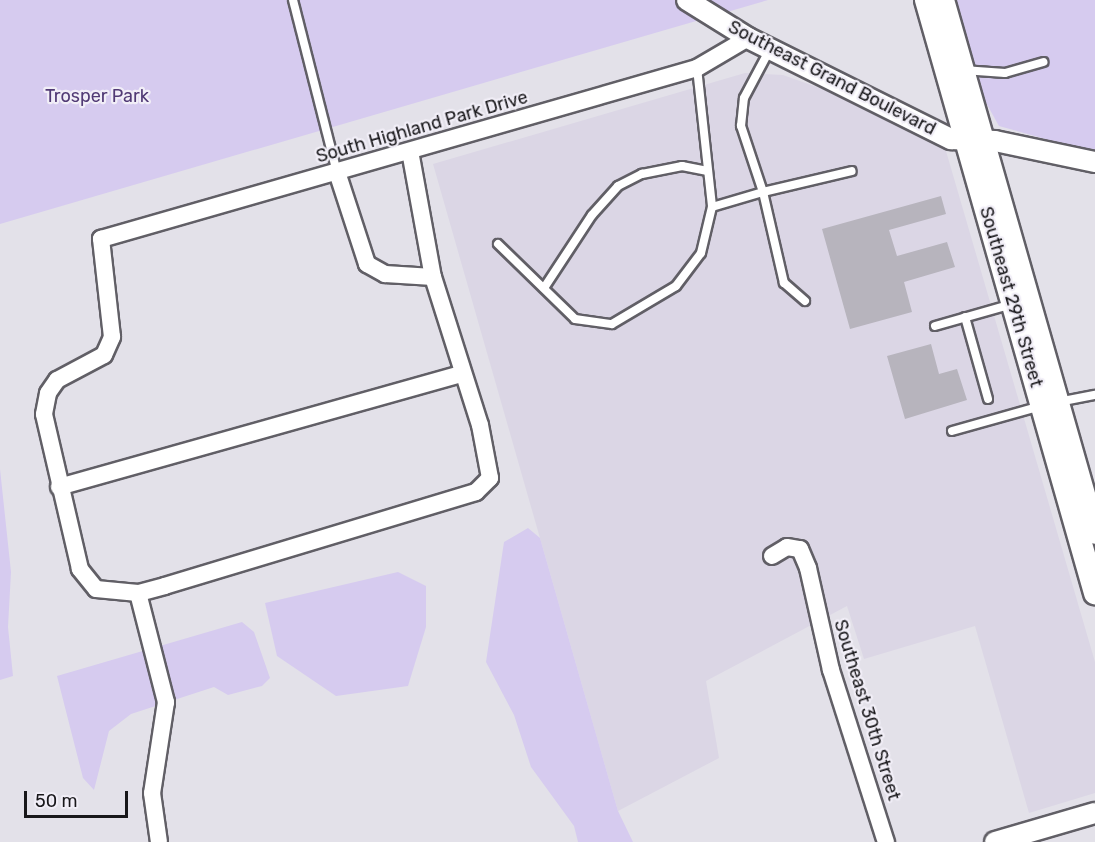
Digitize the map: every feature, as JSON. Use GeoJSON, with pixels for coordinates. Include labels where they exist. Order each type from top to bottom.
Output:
{"type":"FeatureCollection","features":[{"type":"Feature","properties":{"kind":"main road","name":"Southeast 29th Street"},"geometry":{"type":"LineString","coordinates":[[926,0],[974,140],[1049,404],[1095,593]]}},
{"type":"Feature","properties":{"kind":"main road","name":"Southeast 29th Street"},"geometry":{"type":"LineString","coordinates":[[943,0],[963,70],[974,140],[1013,304],[1094,527]]}},
{"type":"Feature","properties":{"kind":"street","name":"Southeast Grand Boulevard"},"geometry":{"type":"LineString","coordinates":[[687,0],[748,38],[951,139],[974,140],[1095,162]]}},
{"type":"Feature","properties":{"kind":"street","name":"South Highland Park Drive"},"geometry":{"type":"LineString","coordinates":[[59,487],[44,414],[48,393],[57,380],[104,355],[112,338],[101,239],[697,68],[748,38]]}},
{"type":"Feature","properties":{"kind":"street"},"geometry":{"type":"LineString","coordinates":[[410,151],[433,277],[460,374],[488,458],[490,478],[476,492],[138,593],[96,589],[80,568],[59,487],[460,374]]}},
{"type":"Feature","properties":{"kind":"street"},"geometry":{"type":"LineString","coordinates":[[337,172],[367,264],[385,274],[433,277]]}},
{"type":"Feature","properties":{"kind":"street","name":"Southeast 30th Street"},"geometry":{"type":"LineString","coordinates":[[772,556],[788,547],[800,549],[808,568],[831,670],[886,842]]}},
{"type":"Feature","properties":{"kind":"street"},"geometry":{"type":"LineString","coordinates":[[138,593],[166,702],[152,793],[159,842]]}},
{"type":"Feature","properties":{"kind":"street"},"geometry":{"type":"LineString","coordinates":[[995,842],[1095,813]]}},
{"type":"Feature","properties":{"kind":"lane"},"geometry":{"type":"LineString","coordinates":[[293,0],[337,172]]}},
{"type":"Feature","properties":{"kind":"lane"},"geometry":{"type":"LineString","coordinates":[[770,49],[744,98],[741,126],[763,192],[784,283],[805,301]]}},
{"type":"Feature","properties":{"kind":"lane"},"geometry":{"type":"LineString","coordinates":[[963,70],[1005,73],[1043,62]]}},
{"type":"Feature","properties":{"kind":"lane"},"geometry":{"type":"LineString","coordinates":[[498,244],[575,320],[612,324],[676,286],[701,253],[712,207],[697,68]]}},
{"type":"Feature","properties":{"kind":"lane"},"geometry":{"type":"LineString","coordinates":[[544,288],[592,215],[618,186],[642,174],[682,166],[708,171]]}},
{"type":"Feature","properties":{"kind":"lane"},"geometry":{"type":"LineString","coordinates":[[712,207],[763,192],[852,171]]}},
{"type":"Feature","properties":{"kind":"lane"},"geometry":{"type":"LineString","coordinates":[[935,326],[1013,304]]}},
{"type":"Feature","properties":{"kind":"lane"},"geometry":{"type":"LineString","coordinates":[[965,317],[988,399]]}},
{"type":"Feature","properties":{"kind":"lane"},"geometry":{"type":"LineString","coordinates":[[952,431],[1049,404],[1095,395]]}},
{"type":"Feature","properties":{"kind":"shaded area"},"geometry":{"type":"Polygon","coordinates":[[[745,73],[783,75],[828,91],[946,151],[1095,662],[1095,793],[1029,813],[975,626],[864,659],[847,606],[706,681],[719,758],[618,811],[433,164],[745,73]]]}},
{"type":"Feature","properties":{"kind":"green space","name":"Trosper Park"},"geometry":{"type":"Polygon","coordinates":[[[0,0],[768,0],[0,224],[0,0]]]}},
{"type":"Feature","properties":{"kind":"green space"},"geometry":{"type":"Polygon","coordinates":[[[955,0],[1095,0],[1095,153],[999,126],[980,92],[955,0]]]}},
{"type":"Feature","properties":{"kind":"green space"},"geometry":{"type":"Polygon","coordinates":[[[0,469],[11,572],[8,627],[13,676],[0,680],[0,469]]]}},
{"type":"Feature","properties":{"kind":"green space"},"geometry":{"type":"Polygon","coordinates":[[[528,528],[540,538],[618,811],[633,842],[578,842],[574,826],[531,767],[514,715],[486,662],[504,542],[528,528]]]}},
{"type":"Feature","properties":{"kind":"green space"},"geometry":{"type":"Polygon","coordinates":[[[398,572],[426,586],[426,627],[408,686],[336,696],[277,656],[265,603],[398,572]]]}},
{"type":"Feature","properties":{"kind":"green space"},"geometry":{"type":"Polygon","coordinates":[[[242,622],[254,632],[270,678],[262,686],[228,695],[214,687],[131,714],[109,731],[94,790],[83,778],[57,676],[242,622]]]}},
{"type":"Feature","properties":{"kind":"building"},"geometry":{"type":"Polygon","coordinates":[[[941,196],[946,214],[889,230],[897,256],[947,242],[955,267],[904,282],[912,312],[850,329],[822,229],[941,196]]]}},
{"type":"Feature","properties":{"kind":"building"},"geometry":{"type":"Polygon","coordinates":[[[931,344],[939,374],[957,369],[967,400],[905,419],[887,356],[931,344]]]}}]}
